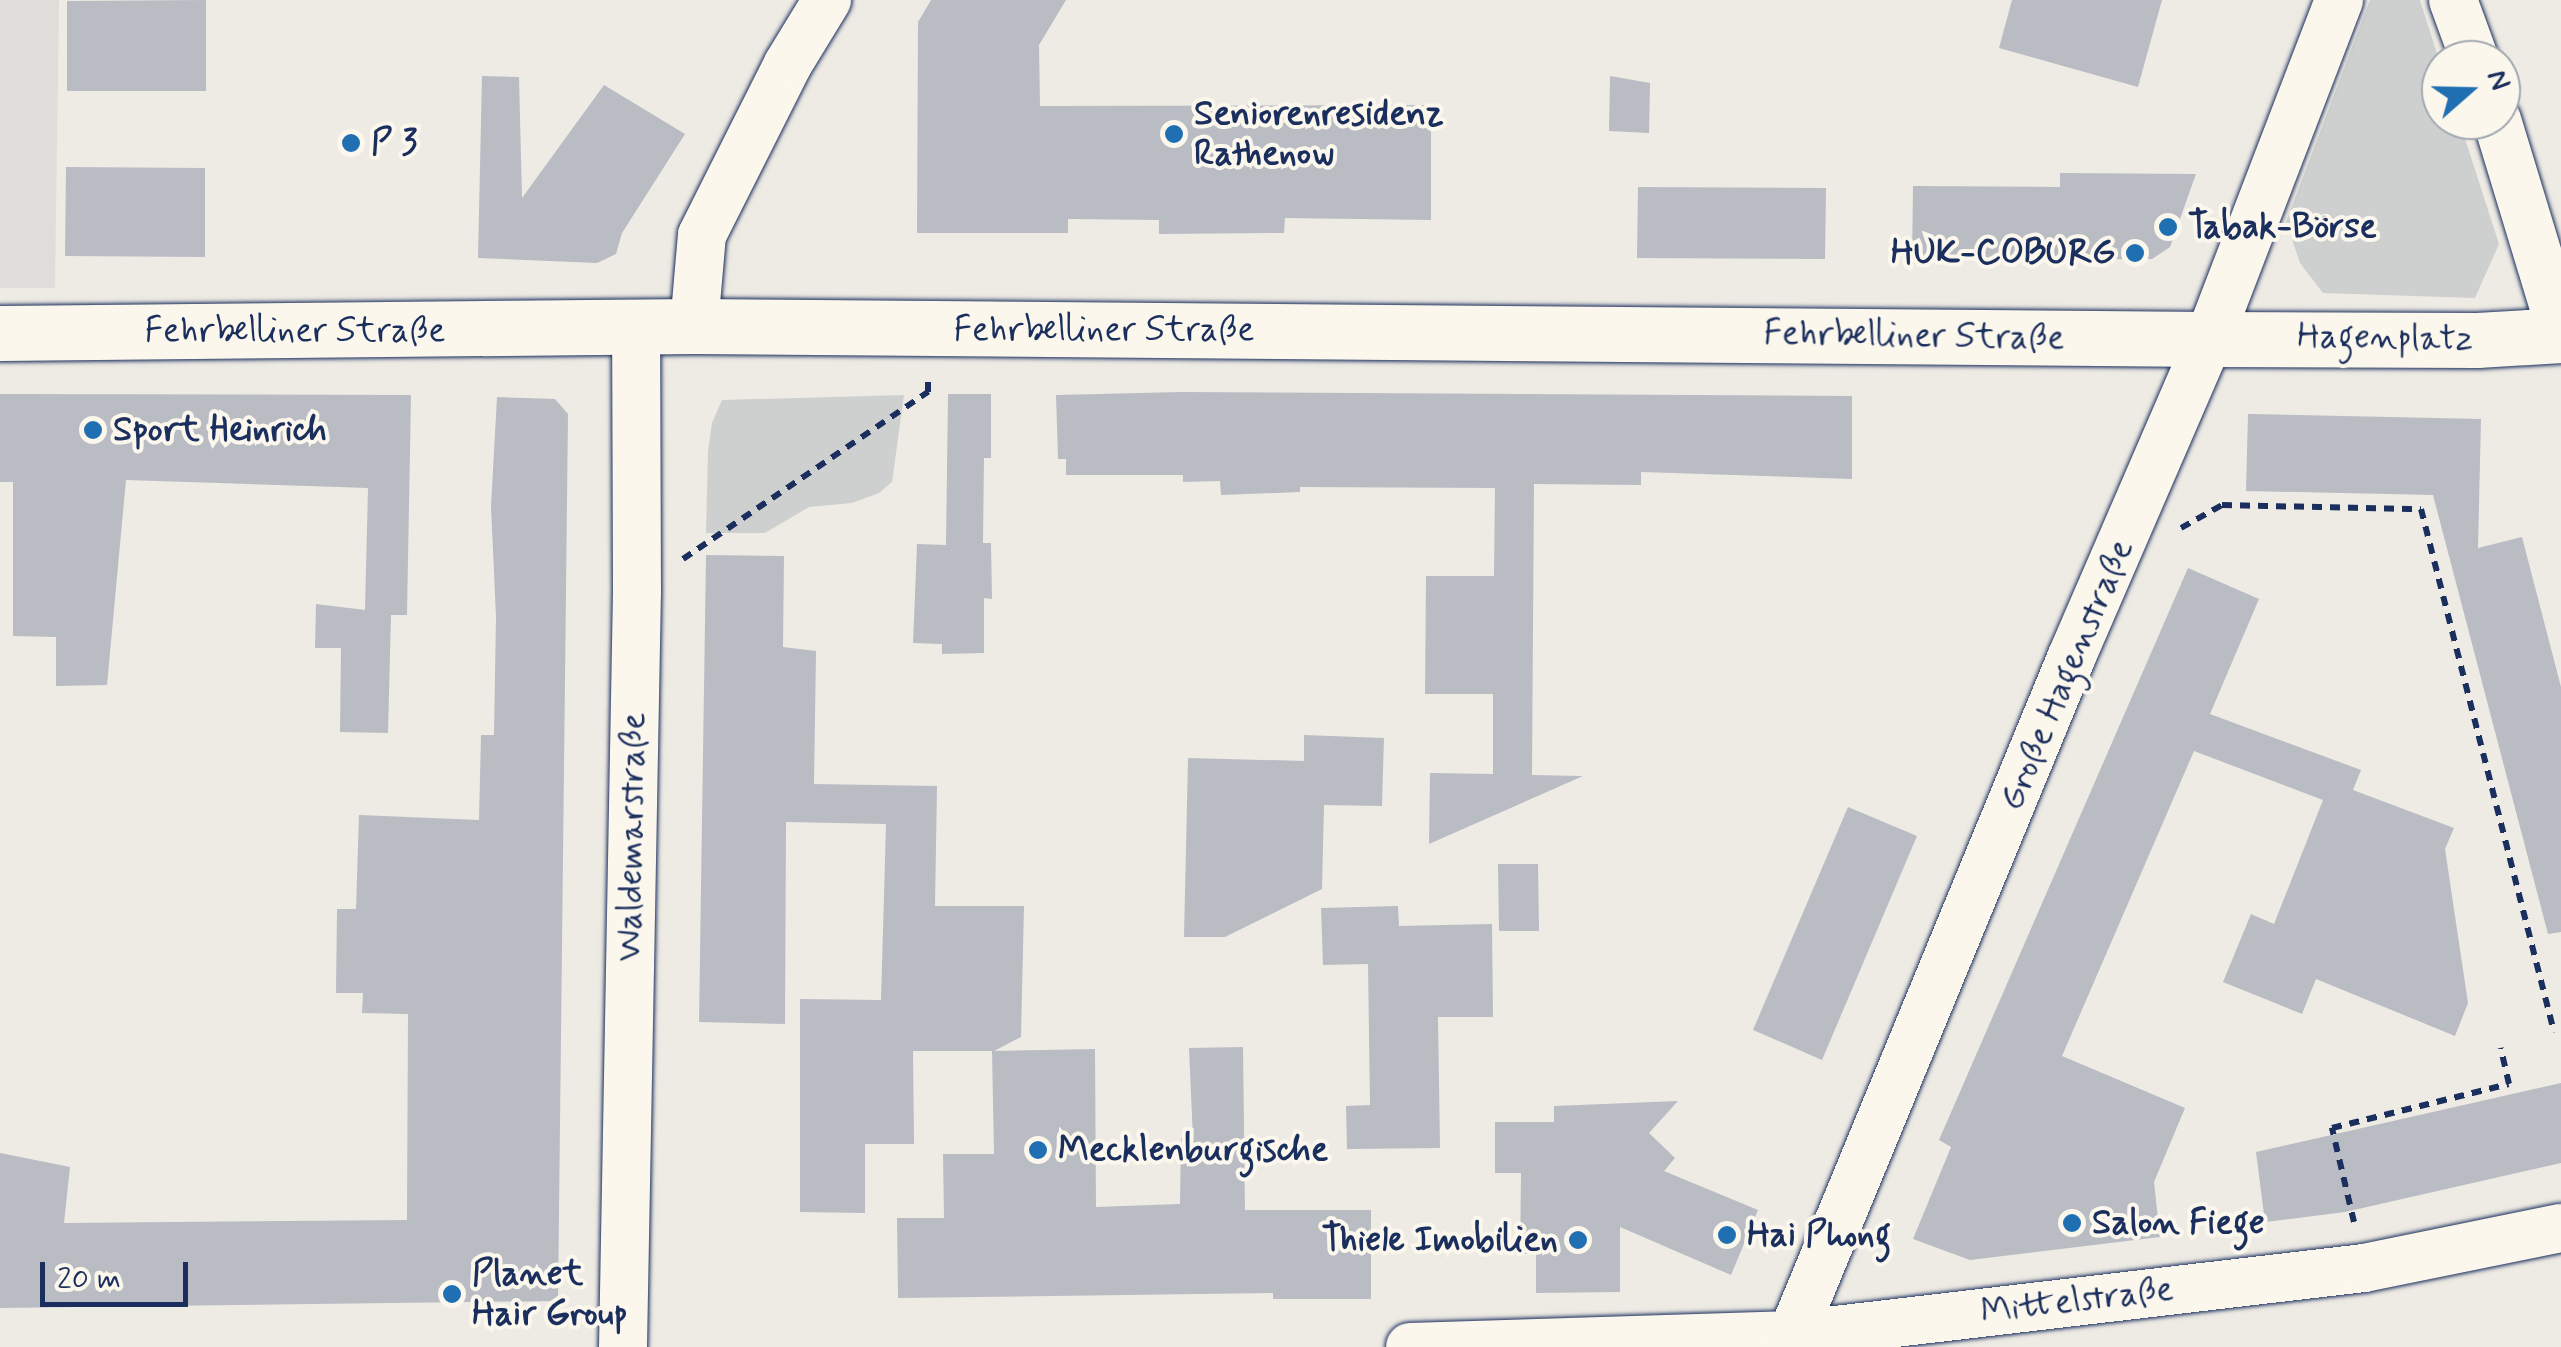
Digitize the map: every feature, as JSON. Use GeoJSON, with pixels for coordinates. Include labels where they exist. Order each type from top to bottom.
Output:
{"type":"FeatureCollection","features":[{"type":"Feature","properties":{"kind":"main road","name":"Fehrbelliner Straße"},"geometry":{"type":"LineString","coordinates":[[0,333],[694,326],[2209,339]]}},
{"type":"Feature","properties":{"kind":"main road","name":"Hagenplatz"},"geometry":{"type":"LineString","coordinates":[[2209,339],[2477,340],[2561,332]]}},
{"type":"Feature","properties":{"kind":"street"},"geometry":{"type":"LineString","coordinates":[[694,326],[702,236],[788,64],[827,0]]}},
{"type":"Feature","properties":{"kind":"street","name":"Große Hagenstraße"},"geometry":{"type":"LineString","coordinates":[[1790,1341],[2072,656],[2209,339],[2338,0]]}},
{"type":"Feature","properties":{"kind":"street"},"geometry":{"type":"LineString","coordinates":[[2453,0],[2468,40]]}},
{"type":"Feature","properties":{"kind":"street"},"geometry":{"type":"LineString","coordinates":[[2503,140],[2561,332]]}},
{"type":"Feature","properties":{"kind":"street","name":"Waldemarstraße"},"geometry":{"type":"LineString","coordinates":[[623,1347],[636,591],[636,328]]}},
{"type":"Feature","properties":{"kind":"street","name":"Mittelstraße"},"geometry":{"type":"LineString","coordinates":[[1410,1347],[1790,1341],[2364,1268],[2561,1228]]}},
{"type":"Feature","properties":{"kind":"path"},"geometry":{"type":"LineString","coordinates":[[636,591],[928,392],[931,330]]}},
{"type":"Feature","properties":{"kind":"path"},"geometry":{"type":"LineString","coordinates":[[2180,528],[2222,505],[2421,509],[2554,1032]]}},
{"type":"Feature","properties":{"kind":"path"},"geometry":{"type":"LineString","coordinates":[[2364,1268],[2332,1128],[2509,1084],[2501,1048]]}},
{"type":"Feature","properties":{"kind":"shaded area"},"geometry":{"type":"Polygon","coordinates":[[[0,0],[59,0],[55,288],[0,288],[0,0]]]}},
{"type":"Feature","properties":{"kind":"shaded area"},"geometry":{"type":"Polygon","coordinates":[[[2370,0],[2420,0],[2433,40],[2421,40],[2421,140],[2465,140],[2499,244],[2475,298],[2323,293],[2300,263],[2286,222],[2370,0]]]}},
{"type":"Feature","properties":{"kind":"shaded area"},"geometry":{"type":"Polygon","coordinates":[[[904,395],[892,482],[879,493],[852,503],[809,507],[765,533],[706,533],[708,451],[712,423],[722,400],[904,395]]]}},
{"type":"Feature","properties":{"kind":"building"},"geometry":{"type":"Polygon","coordinates":[[[206,0],[206,91],[67,91],[67,1],[206,0]]]}},
{"type":"Feature","properties":{"kind":"building","name":"Seniorenresidenz Rathenow"},"geometry":{"type":"Polygon","coordinates":[[[931,0],[1066,0],[1039,45],[1040,106],[1431,105],[1431,220],[1285,218],[1284,233],[1159,234],[1159,220],[1068,219],[1068,233],[917,233],[918,22],[931,0]]]}},
{"type":"Feature","properties":{"kind":"building"},"geometry":{"type":"Polygon","coordinates":[[[2012,0],[2162,0],[2138,87],[1999,48],[2012,0]]]}},
{"type":"Feature","properties":{"kind":"building"},"geometry":{"type":"Polygon","coordinates":[[[482,76],[519,77],[522,198],[604,85],[685,134],[622,233],[616,254],[597,263],[478,258],[482,76]]]}},
{"type":"Feature","properties":{"kind":"building"},"geometry":{"type":"Polygon","coordinates":[[[1610,76],[1650,83],[1649,133],[1609,131],[1610,76]]]}},
{"type":"Feature","properties":{"kind":"building"},"geometry":{"type":"Polygon","coordinates":[[[66,167],[205,168],[205,257],[65,256],[66,167]]]}},
{"type":"Feature","properties":{"kind":"building"},"geometry":{"type":"Polygon","coordinates":[[[2060,173],[2196,174],[2170,247],[2152,259],[1912,260],[1913,186],[2060,187],[2060,173]]]}},
{"type":"Feature","properties":{"kind":"building"},"geometry":{"type":"Polygon","coordinates":[[[1638,187],[1826,188],[1825,259],[1637,258],[1638,187]]]}},
{"type":"Feature","properties":{"kind":"building"},"geometry":{"type":"Polygon","coordinates":[[[1182,392],[1852,396],[1852,479],[1641,472],[1641,485],[1534,484],[1532,775],[1583,776],[1429,844],[1430,773],[1493,774],[1493,694],[1425,694],[1426,576],[1494,576],[1495,488],[1300,487],[1300,492],[1221,495],[1220,481],[1183,482],[1183,475],[1066,475],[1066,459],[1058,459],[1056,395],[1182,392]]]}},
{"type":"Feature","properties":{"kind":"building"},"geometry":{"type":"Polygon","coordinates":[[[0,394],[411,395],[407,615],[391,615],[388,733],[340,732],[341,648],[315,648],[316,604],[365,610],[368,488],[126,480],[107,685],[56,686],[56,637],[13,636],[13,482],[0,482],[0,394]]]}},
{"type":"Feature","properties":{"kind":"building"},"geometry":{"type":"Polygon","coordinates":[[[948,394],[991,394],[991,458],[984,458],[983,543],[991,543],[992,599],[984,598],[984,653],[942,654],[942,644],[913,643],[917,544],[946,545],[948,394]]]}},
{"type":"Feature","properties":{"kind":"building"},"geometry":{"type":"Polygon","coordinates":[[[497,397],[555,399],[568,414],[558,1301],[0,1308],[0,1153],[70,1167],[64,1223],[407,1220],[408,1014],[362,1013],[363,993],[336,993],[337,909],[356,909],[359,815],[479,820],[481,735],[494,735],[496,617],[491,506],[497,397]]]}},
{"type":"Feature","properties":{"kind":"building"},"geometry":{"type":"Polygon","coordinates":[[[2248,414],[2481,419],[2478,548],[2522,537],[2561,687],[2561,932],[2548,934],[2433,495],[2246,491],[2248,414]]]}},
{"type":"Feature","properties":{"kind":"building"},"geometry":{"type":"Polygon","coordinates":[[[706,555],[784,556],[783,647],[816,651],[814,784],[937,786],[935,906],[1024,906],[1021,1037],[994,1051],[913,1051],[914,1144],[865,1144],[865,1213],[800,1212],[800,999],[881,1000],[886,824],[786,822],[785,1024],[699,1022],[706,555]]]}},
{"type":"Feature","properties":{"kind":"building"},"geometry":{"type":"Polygon","coordinates":[[[2188,568],[2259,599],[2210,714],[2361,770],[2353,790],[2454,828],[2445,849],[2468,1003],[2455,1036],[2316,979],[2302,1014],[2223,982],[2251,914],[2274,924],[2323,800],[2194,751],[2062,1056],[2185,1108],[2154,1182],[2160,1237],[1970,1260],[1913,1239],[1951,1147],[1939,1140],[2188,568]]]}},
{"type":"Feature","properties":{"kind":"building"},"geometry":{"type":"Polygon","coordinates":[[[1304,735],[1384,738],[1382,806],[1324,805],[1322,889],[1225,937],[1184,937],[1188,758],[1304,761],[1304,735]]]}},
{"type":"Feature","properties":{"kind":"building"},"geometry":{"type":"Polygon","coordinates":[[[1848,807],[1917,836],[1822,1060],[1753,1030],[1848,807]]]}},
{"type":"Feature","properties":{"kind":"building"},"geometry":{"type":"Polygon","coordinates":[[[1498,864],[1538,864],[1539,931],[1499,931],[1498,864]]]}},
{"type":"Feature","properties":{"kind":"building"},"geometry":{"type":"Polygon","coordinates":[[[1398,906],[1399,926],[1492,924],[1493,1017],[1438,1017],[1440,1148],[1347,1149],[1346,1106],[1370,1105],[1368,964],[1323,965],[1321,908],[1398,906]]]}},
{"type":"Feature","properties":{"kind":"building"},"geometry":{"type":"Polygon","coordinates":[[[1243,1047],[1245,1210],[1371,1210],[1371,1299],[1273,1299],[1273,1293],[898,1298],[897,1218],[944,1218],[943,1154],[994,1154],[992,1051],[1095,1049],[1096,1207],[1180,1204],[1181,1138],[1193,1139],[1189,1048],[1243,1047]]]}},
{"type":"Feature","properties":{"kind":"building"},"geometry":{"type":"Polygon","coordinates":[[[2561,1083],[2561,1163],[2345,1212],[2265,1222],[2256,1152],[2561,1083]]]}},
{"type":"Feature","properties":{"kind":"building"},"geometry":{"type":"Polygon","coordinates":[[[1678,1101],[1649,1133],[1675,1158],[1664,1171],[1758,1210],[1731,1275],[1620,1227],[1620,1292],[1536,1293],[1536,1253],[1520,1254],[1521,1173],[1495,1173],[1495,1122],[1554,1122],[1554,1106],[1678,1101]]]}},
{"type":"Feature","properties":{"kind":"place","name":"Seniorenresidenz Rathenow"},"geometry":{"type":"Point","coordinates":[1174,134]}},
{"type":"Feature","properties":{"kind":"place","name":"P 3"},"geometry":{"type":"Point","coordinates":[351,143]}},
{"type":"Feature","properties":{"kind":"place","name":"Tabak-Börse"},"geometry":{"type":"Point","coordinates":[2168,227]}},
{"type":"Feature","properties":{"kind":"place","name":"HUK-COBURG"},"geometry":{"type":"Point","coordinates":[2135,253]}},
{"type":"Feature","properties":{"kind":"place","name":"Sport Heinrich"},"geometry":{"type":"Point","coordinates":[93,430]}},
{"type":"Feature","properties":{"kind":"place","name":"Mecklenburgische"},"geometry":{"type":"Point","coordinates":[1038,1150]}},
{"type":"Feature","properties":{"kind":"place","name":"Salon Fiege"},"geometry":{"type":"Point","coordinates":[2072,1223]}},
{"type":"Feature","properties":{"kind":"place","name":"Hai Phong"},"geometry":{"type":"Point","coordinates":[1727,1235]}},
{"type":"Feature","properties":{"kind":"place","name":"Thiele Imobilien"},"geometry":{"type":"Point","coordinates":[1578,1240]}},
{"type":"Feature","properties":{"kind":"place","name":"Planet Hair Group"},"geometry":{"type":"Point","coordinates":[452,1294]}}]}
